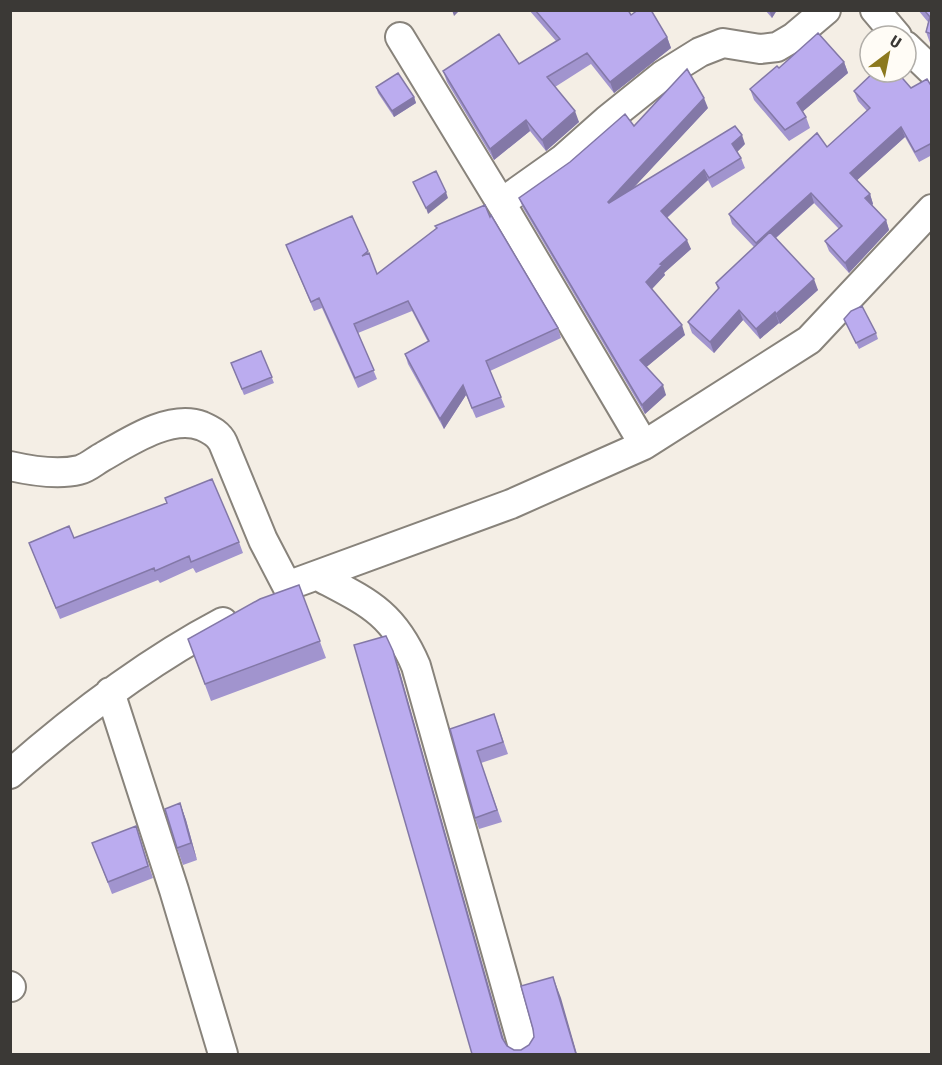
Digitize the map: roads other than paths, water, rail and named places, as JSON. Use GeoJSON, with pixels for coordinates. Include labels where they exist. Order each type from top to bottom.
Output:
{"type":"FeatureCollection","features":[{"type":"Feature","properties":{"kind":"street"},"geometry":{"type":"LineString","coordinates":[[501,203],[563,159],[663,75],[714,45],[733,43],[760,49],[777,47],[794,37],[826,10]]}},
{"type":"Feature","properties":{"kind":"street"},"geometry":{"type":"LineString","coordinates":[[875,10],[887,24]]}},
{"type":"Feature","properties":{"kind":"street"},"geometry":{"type":"LineString","coordinates":[[400,37],[644,445]]}},
{"type":"Feature","properties":{"kind":"street"},"geometry":{"type":"LineString","coordinates":[[918,58],[932,71]]}},
{"type":"Feature","properties":{"kind":"street"},"geometry":{"type":"LineString","coordinates":[[10,774],[110,692],[168,652],[266,598],[318,576],[511,504],[644,445],[809,340],[932,209]]}},
{"type":"Feature","properties":{"kind":"street"},"geometry":{"type":"LineString","coordinates":[[10,466],[45,471],[81,470],[123,445],[173,423],[193,423],[208,429],[223,442],[263,540],[266,598]]}},
{"type":"Feature","properties":{"kind":"street"},"geometry":{"type":"LineString","coordinates":[[318,576],[372,605],[393,625],[409,648],[525,1054]]}},
{"type":"Feature","properties":{"kind":"street"},"geometry":{"type":"LineString","coordinates":[[110,692],[174,890],[223,1054]]}}]}
